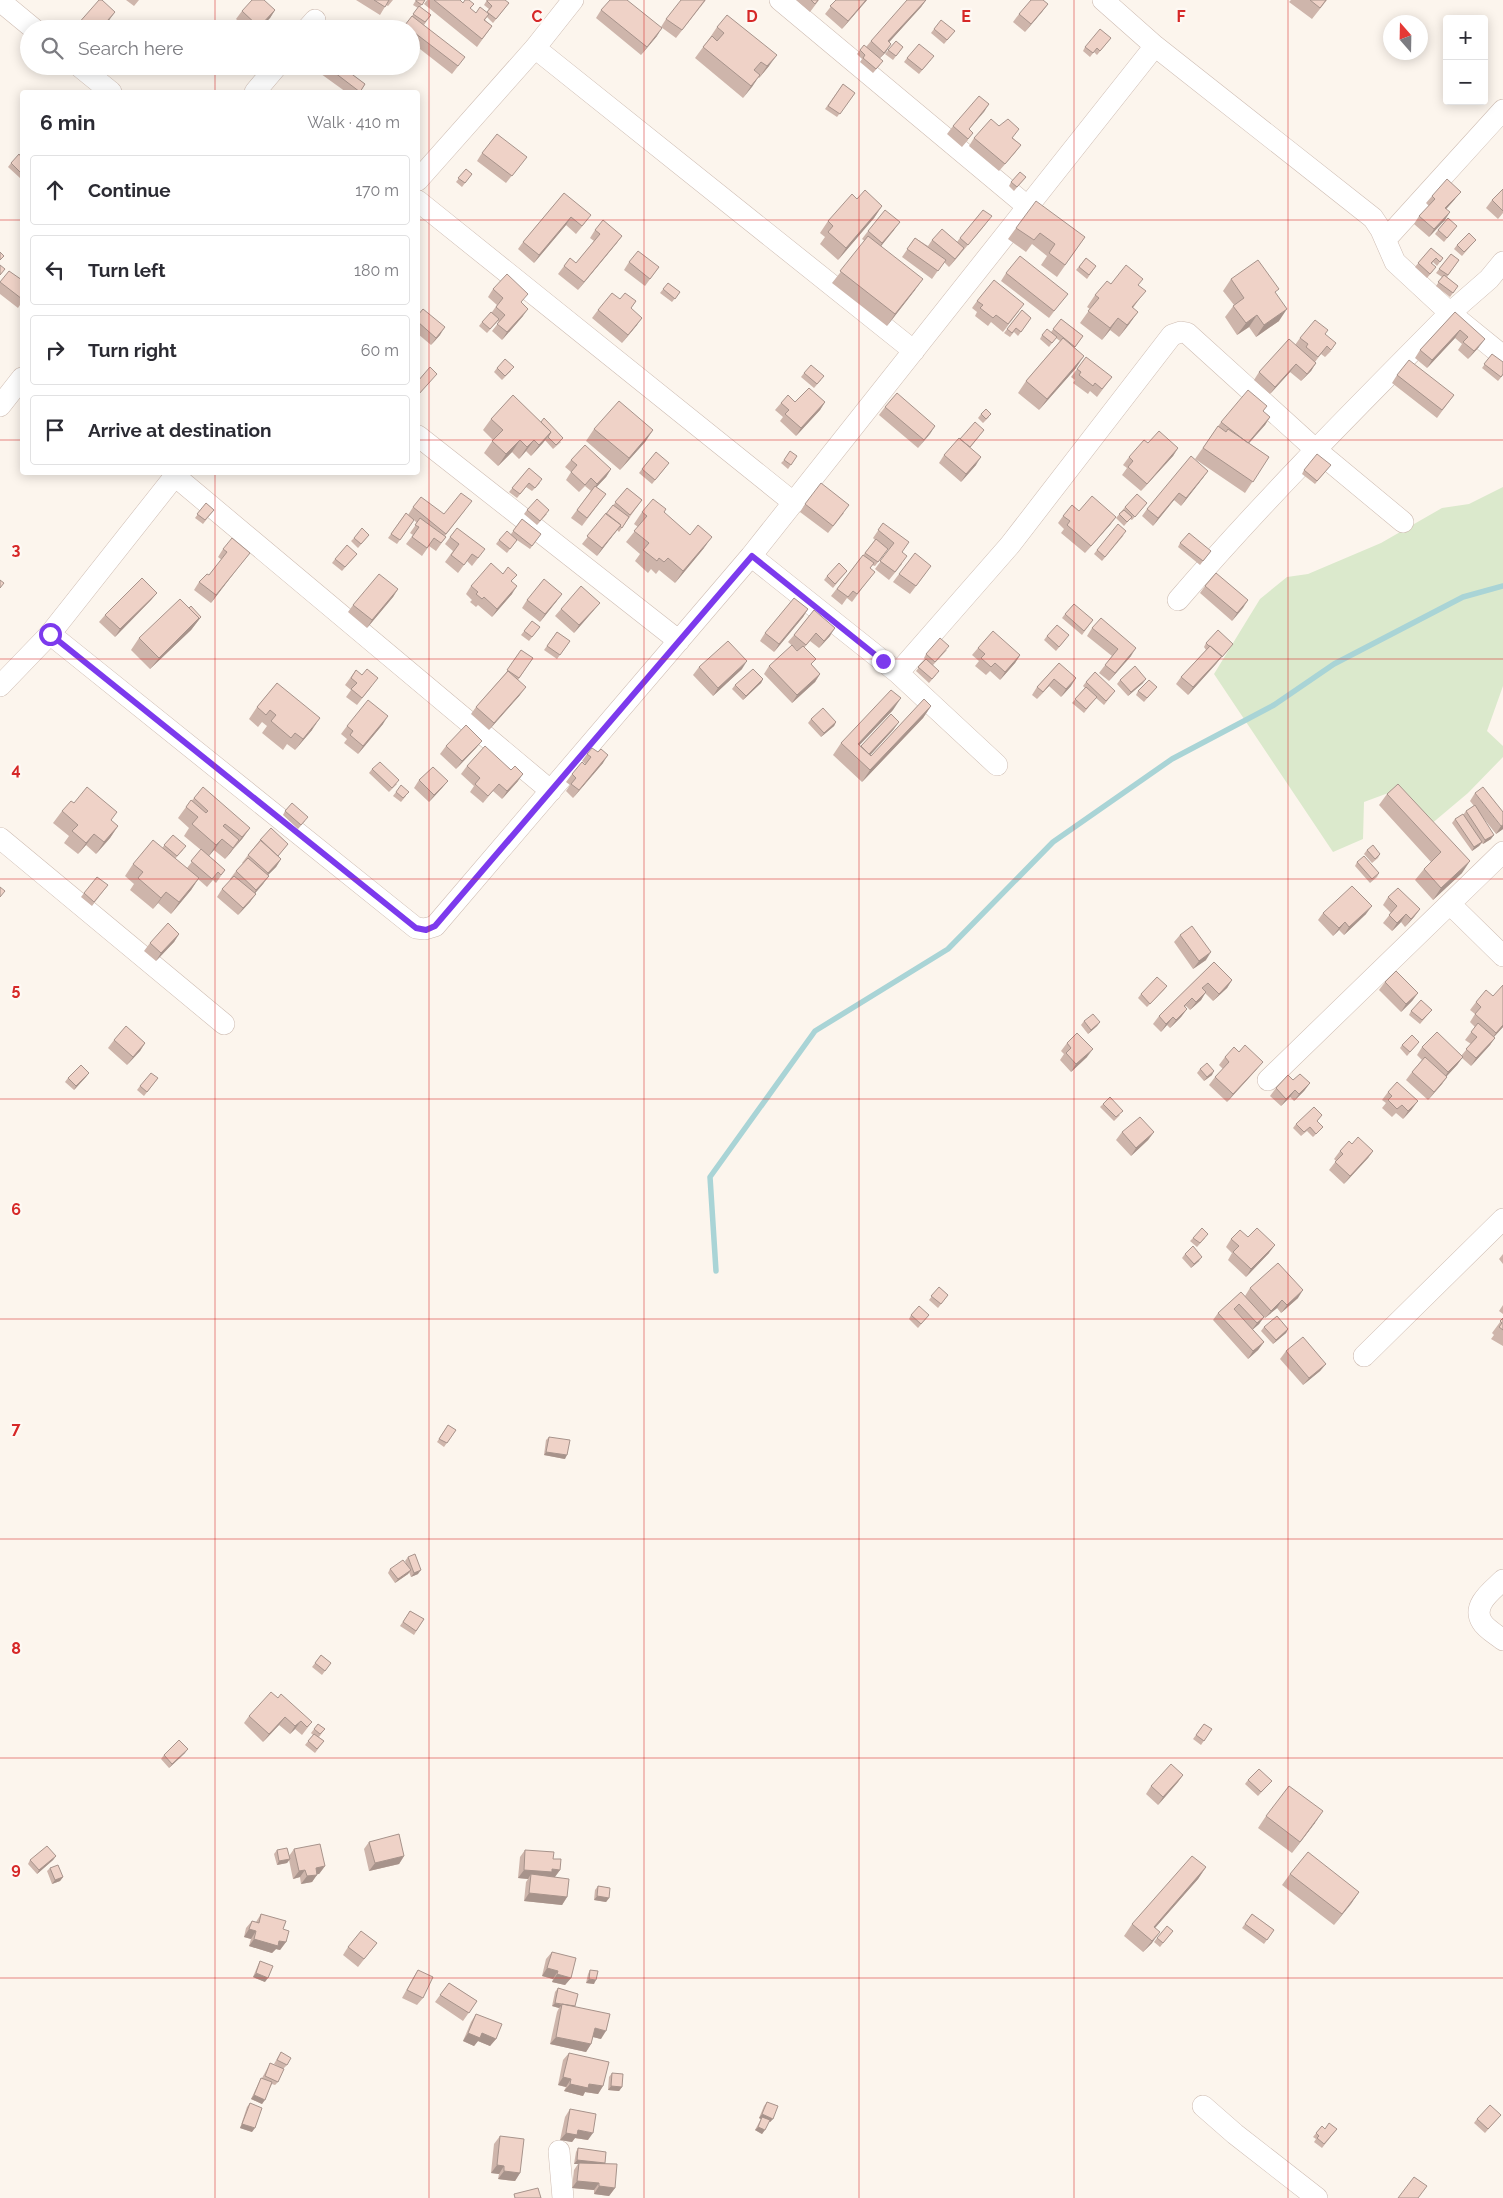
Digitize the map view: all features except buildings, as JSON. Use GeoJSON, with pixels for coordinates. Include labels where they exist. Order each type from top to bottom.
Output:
{"type":"FeatureCollection","features":[{"type":"Feature","properties":{"kind":"street"},"geometry":{"type":"LineString","coordinates":[[420,178],[535,48],[573,0]]}},
{"type":"Feature","properties":{"kind":"street"},"geometry":{"type":"LineString","coordinates":[[780,0],[1028,206]]}},
{"type":"Feature","properties":{"kind":"street"},"geometry":{"type":"LineString","coordinates":[[1103,0],[1154,46],[1373,218],[1386,239],[1395,262],[1450,313],[1503,356]]}},
{"type":"Feature","properties":{"kind":"street"},"geometry":{"type":"LineString","coordinates":[[0,1],[23,20]]}},
{"type":"Feature","properties":{"kind":"street"},"geometry":{"type":"LineString","coordinates":[[50,634],[416,928],[426,930],[435,926],[752,556],[1154,46]]}},
{"type":"Feature","properties":{"kind":"street"},"geometry":{"type":"LineString","coordinates":[[535,48],[914,351]]}},
{"type":"Feature","properties":{"kind":"street"},"geometry":{"type":"LineString","coordinates":[[90,75],[109,90]]}},
{"type":"Feature","properties":{"kind":"street"},"geometry":{"type":"LineString","coordinates":[[257,90],[269,75]]}},
{"type":"Feature","properties":{"kind":"street"},"geometry":{"type":"LineString","coordinates":[[1386,239],[1503,110]]}},
{"type":"Feature","properties":{"kind":"street"},"geometry":{"type":"LineString","coordinates":[[420,204],[794,503]]}},
{"type":"Feature","properties":{"kind":"street"},"geometry":{"type":"LineString","coordinates":[[1178,600],[1219,552],[1316,449],[1450,313],[1489,279],[1503,262]]}},
{"type":"Feature","properties":{"kind":"street"},"geometry":{"type":"LineString","coordinates":[[898,672],[1010,545],[1172,335],[1181,332],[1187,333],[1316,449],[1403,522]]}},
{"type":"Feature","properties":{"kind":"street"},"geometry":{"type":"LineString","coordinates":[[0,406],[20,381]]}},
{"type":"Feature","properties":{"kind":"street"},"geometry":{"type":"LineString","coordinates":[[420,438],[679,641]]}},
{"type":"Feature","properties":{"kind":"street"},"geometry":{"type":"LineString","coordinates":[[0,686],[50,634],[175,475]]}},
{"type":"Feature","properties":{"kind":"street"},"geometry":{"type":"LineString","coordinates":[[177,475],[551,791]]}},
{"type":"Feature","properties":{"kind":"street"},"geometry":{"type":"LineString","coordinates":[[752,556],[898,672],[997,764]]}},
{"type":"Feature","properties":{"kind":"street"},"geometry":{"type":"LineString","coordinates":[[0,838],[224,1024]]}},
{"type":"Feature","properties":{"kind":"street"},"geometry":{"type":"LineString","coordinates":[[1268,1080],[1503,852]]}},
{"type":"Feature","properties":{"kind":"street"},"geometry":{"type":"LineString","coordinates":[[1450,904],[1503,956]]}},
{"type":"Feature","properties":{"kind":"street"},"geometry":{"type":"LineString","coordinates":[[1364,1356],[1503,1219]]}},
{"type":"Feature","properties":{"kind":"street"},"geometry":{"type":"LineString","coordinates":[[1503,1580],[1482,1602],[1479,1612],[1482,1622],[1503,1640]]}},
{"type":"Feature","properties":{"kind":"street"},"geometry":{"type":"LineString","coordinates":[[1202,2106],[1234,2134],[1317,2198]]}},
{"type":"Feature","properties":{"kind":"street"},"geometry":{"type":"LineString","coordinates":[[559,2151],[564,2198]]}},
{"type":"Feature","properties":{"kind":"green space"},"geometry":{"type":"Polygon","coordinates":[[[1503,487],[1503,686],[1487,731],[1503,746],[1503,757],[1468,793],[1430,825],[1391,792],[1364,802],[1363,839],[1333,852],[1214,674],[1260,599],[1287,577],[1308,574],[1381,543],[1442,508],[1469,504],[1503,487]]]}},
{"type":"Feature","properties":{"kind":"waterway"},"geometry":{"type":"LineString","coordinates":[[716,1271],[710,1177],[815,1031],[948,949],[1053,842],[1172,759],[1274,705],[1334,664],[1463,597],[1503,586]]}},
{"type":"Feature","properties":{"kind":"route"},"geometry":{"type":"LineString","coordinates":[[50,634],[416,928],[426,930],[435,926],[752,556],[883,661]]}}]}
